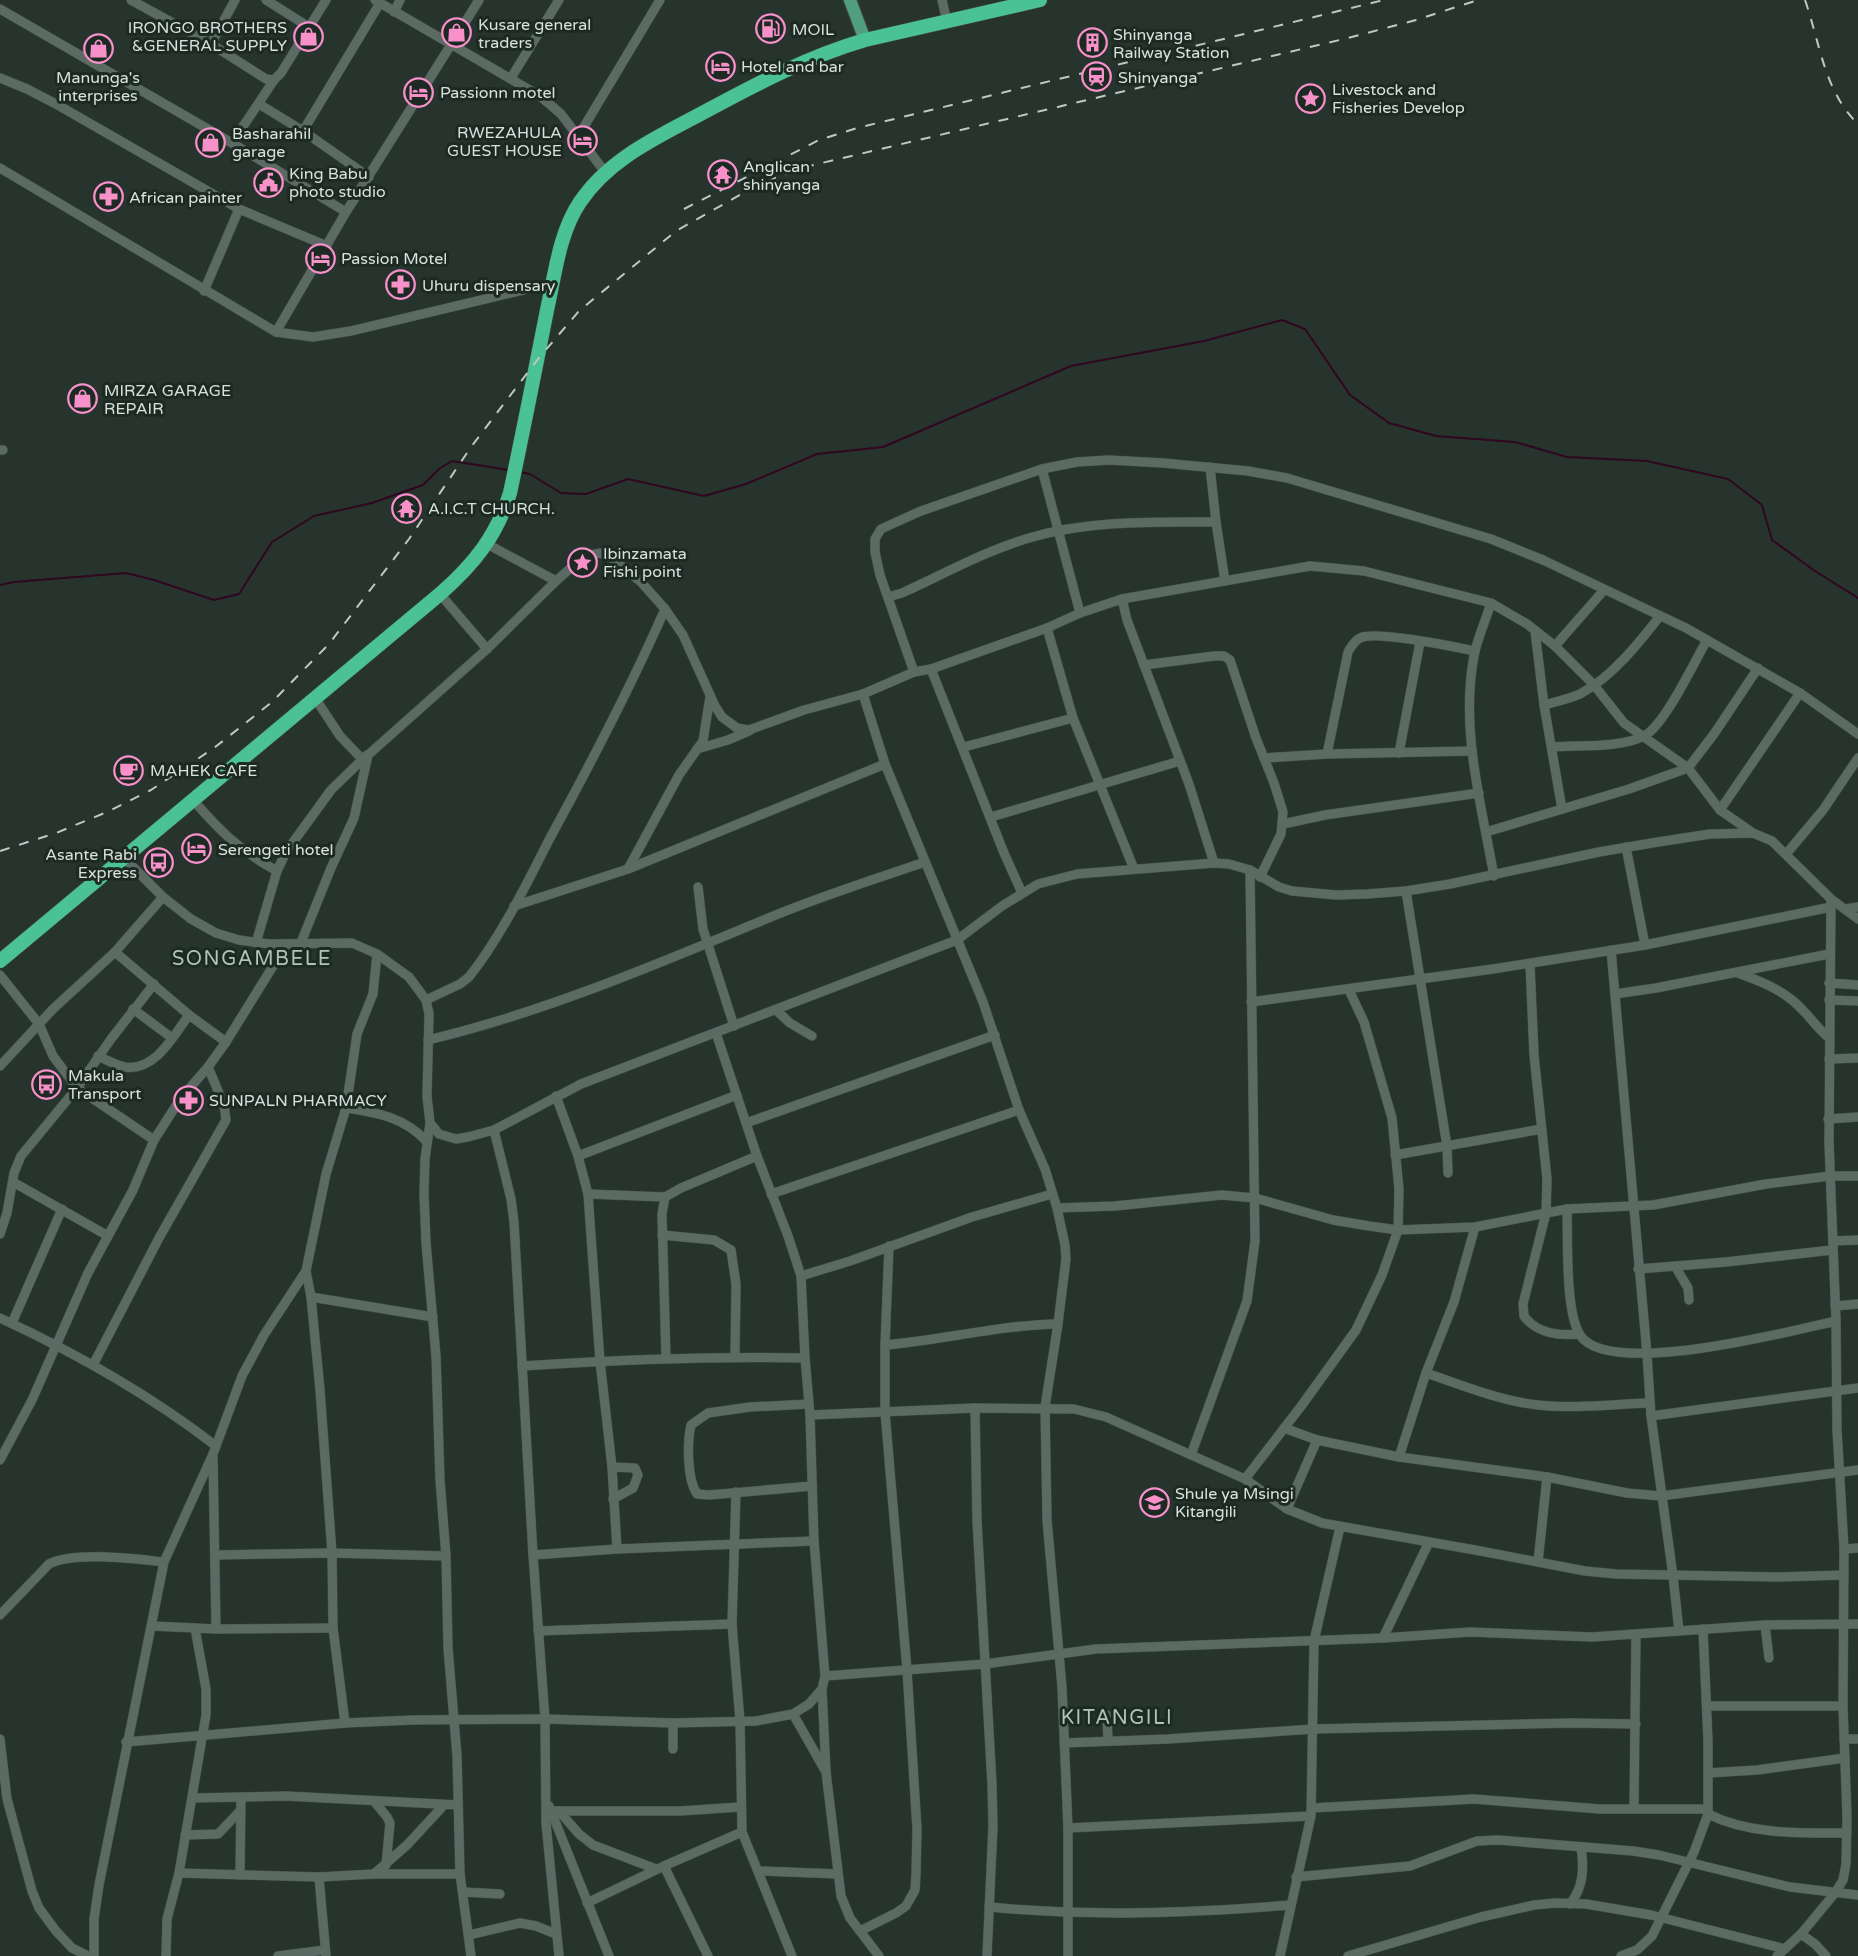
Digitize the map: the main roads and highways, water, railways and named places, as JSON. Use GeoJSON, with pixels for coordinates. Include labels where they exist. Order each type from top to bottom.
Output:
{"type":"FeatureCollection","features":[{"type":"Feature","properties":{"kind":"highway"},"geometry":{"type":"LineString","coordinates":[[0,961],[440,594],[467,570],[487,544],[499,524],[510,493],[553,283],[565,236],[576,209],[605,172],[636,148],[751,86],[838,47],[1023,2],[1040,0]]}},
{"type":"Feature","properties":{"kind":"main road"},"geometry":{"type":"LineString","coordinates":[[850,0],[865,40]]}},
{"type":"Feature","properties":{"kind":"waterway"},"geometry":{"type":"LineString","coordinates":[[520,472],[530,474],[561,493],[586,494],[628,479],[704,496],[746,484],[817,454],[883,447],[1071,366],[1204,341],[1282,320],[1305,329],[1350,395],[1389,423],[1436,436],[1515,442],[1567,457],[1647,461],[1728,479],[1762,505],[1772,540],[1858,598]]}},
{"type":"Feature","properties":{"kind":"waterway"},"geometry":{"type":"LineString","coordinates":[[0,585],[126,573],[214,600],[239,594],[272,542],[314,516],[372,503],[423,485],[440,468],[452,461],[509,470]]}},
{"type":"Feature","properties":{"kind":"railway"},"geometry":{"type":"LineString","coordinates":[[684,209],[819,140],[857,128],[1384,0]]}},
{"type":"Feature","properties":{"kind":"railway"},"geometry":{"type":"LineString","coordinates":[[0,851],[56,833],[107,812],[151,790],[214,748],[272,702],[329,644],[409,539],[471,447],[538,359],[579,311],[676,231],[761,183],[805,167],[1348,38],[1416,20],[1478,0]]}},
{"type":"Feature","properties":{"kind":"railway"},"geometry":{"type":"LineString","coordinates":[[1805,0],[1830,82],[1837,97],[1858,124]]}},
{"type":"Feature","properties":{"kind":"place","name":"MOIL"},"geometry":{"type":"Point","coordinates":[771,29]}},
{"type":"Feature","properties":{"kind":"place","name":"Kusare general traders"},"geometry":{"type":"Point","coordinates":[457,33]}},
{"type":"Feature","properties":{"kind":"place","name":"IRONGO BROTHERS &GENERAL SUPPLY"},"geometry":{"type":"Point","coordinates":[308,36]}},
{"type":"Feature","properties":{"kind":"place","name":"Shinyanga Railway Station"},"geometry":{"type":"Point","coordinates":[1092,43]}},
{"type":"Feature","properties":{"kind":"place","name":"Manunga's interprises"},"geometry":{"type":"Point","coordinates":[98,49]}},
{"type":"Feature","properties":{"kind":"place","name":"Hotel and bar"},"geometry":{"type":"Point","coordinates":[720,66]}},
{"type":"Feature","properties":{"kind":"place","name":"Shinyanga"},"geometry":{"type":"Point","coordinates":[1097,77]}},
{"type":"Feature","properties":{"kind":"place","name":"Passionn motel"},"geometry":{"type":"Point","coordinates":[419,92]}},
{"type":"Feature","properties":{"kind":"place","name":"Livestock and Fisheries Develop"},"geometry":{"type":"Point","coordinates":[1311,98]}},
{"type":"Feature","properties":{"kind":"place","name":"RWEZAHULA GUEST HOUSE"},"geometry":{"type":"Point","coordinates":[583,141]}},
{"type":"Feature","properties":{"kind":"place","name":"Basharahil garage"},"geometry":{"type":"Point","coordinates":[211,142]}},
{"type":"Feature","properties":{"kind":"place","name":"Anglican shinyanga"},"geometry":{"type":"Point","coordinates":[722,175]}},
{"type":"Feature","properties":{"kind":"place","name":"King Babu photo studio"},"geometry":{"type":"Point","coordinates":[268,182]}},
{"type":"Feature","properties":{"kind":"place","name":"African painter"},"geometry":{"type":"Point","coordinates":[108,197]}},
{"type":"Feature","properties":{"kind":"place","name":"Passion Motel"},"geometry":{"type":"Point","coordinates":[320,258]}},
{"type":"Feature","properties":{"kind":"place","name":"Uhuru dispensary"},"geometry":{"type":"Point","coordinates":[401,285]}},
{"type":"Feature","properties":{"kind":"place","name":"MIRZA GARAGE REPAIR"},"geometry":{"type":"Point","coordinates":[83,399]}},
{"type":"Feature","properties":{"kind":"place","name":"A.I.C.T CHURCH."},"geometry":{"type":"Point","coordinates":[407,508]}},
{"type":"Feature","properties":{"kind":"place","name":"Ibinzamata Fishi point"},"geometry":{"type":"Point","coordinates":[582,562]}},
{"type":"Feature","properties":{"kind":"place","name":"MAHEK CAFE"},"geometry":{"type":"Point","coordinates":[129,770]}},
{"type":"Feature","properties":{"kind":"place","name":"Serengeti hotel"},"geometry":{"type":"Point","coordinates":[197,849]}},
{"type":"Feature","properties":{"kind":"place","name":"Asante Rabi Express"},"geometry":{"type":"Point","coordinates":[158,863]}},
{"type":"Feature","properties":{"kind":"place","name":"Makula Transport"},"geometry":{"type":"Point","coordinates":[47,1084]}},
{"type":"Feature","properties":{"kind":"place","name":"SUNPALN PHARMACY"},"geometry":{"type":"Point","coordinates":[188,1100]}},
{"type":"Feature","properties":{"kind":"place","name":"Shule ya Msingi Kitangili"},"geometry":{"type":"Point","coordinates":[1154,1502]}},
{"type":"Feature","properties":{"kind":"district","name":"SONGAMBELE"},"geometry":{"type":"Point","coordinates":[252,958]}},
{"type":"Feature","properties":{"kind":"district","name":"KITANGILI"},"geometry":{"type":"Point","coordinates":[1117,1717]}}]}
